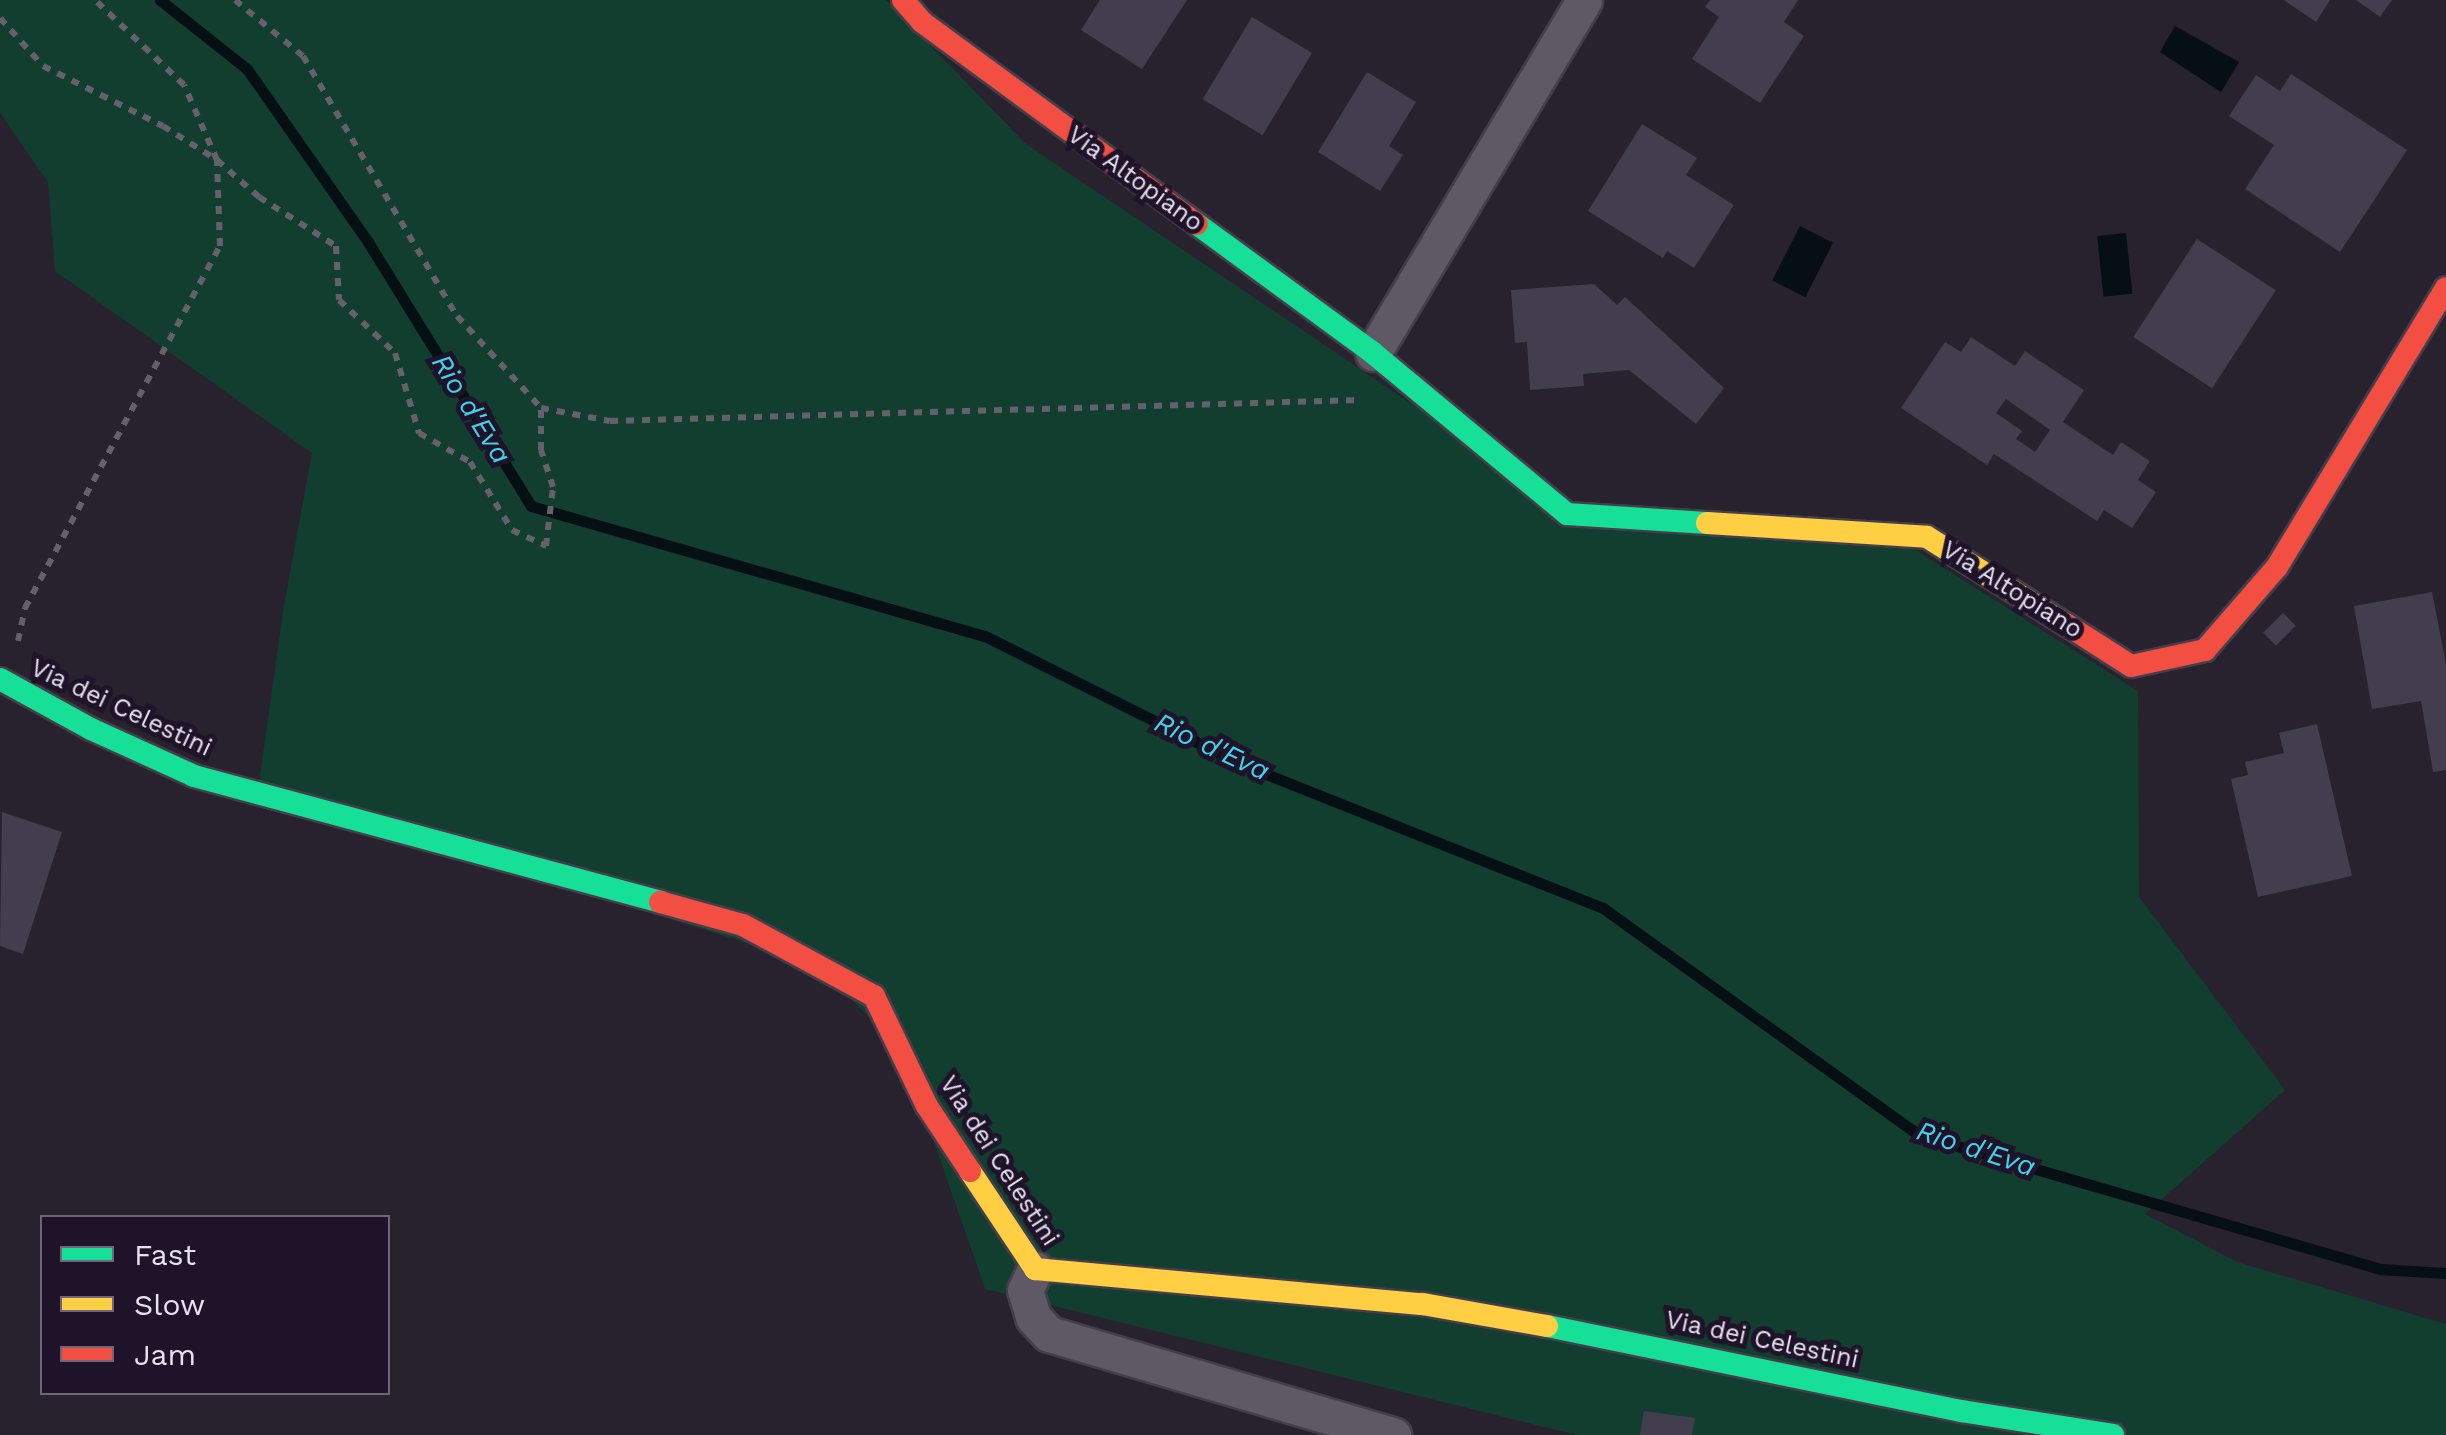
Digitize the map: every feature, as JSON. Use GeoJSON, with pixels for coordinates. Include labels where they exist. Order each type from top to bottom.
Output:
{"type":"FeatureCollection","features":[{"type":"Feature","properties":{"kind":"street","name":"Via Altopiano"},"geometry":{"type":"LineString","coordinates":[[903,0],[922,22],[1372,353],[1568,514],[1927,537],[2132,666],[2206,650],[2277,567],[2446,288]]}},
{"type":"Feature","properties":{"kind":"street"},"geometry":{"type":"LineString","coordinates":[[1372,353],[1584,0]]}},
{"type":"Feature","properties":{"kind":"street","name":"Via dei Celestini"},"geometry":{"type":"LineString","coordinates":[[2,688],[194,776],[742,925],[874,996],[927,1106],[1035,1269],[1423,1304],[1661,1346],[1962,1411],[2112,1435]]}},
{"type":"Feature","properties":{"kind":"street"},"geometry":{"type":"LineString","coordinates":[[1035,1269],[1025,1290],[1033,1317],[1049,1334],[1393,1435]]}},
{"type":"Feature","properties":{"kind":"path"},"geometry":{"type":"LineString","coordinates":[[2,688],[25,608],[220,246],[217,160],[184,85],[95,0]]}},
{"type":"Feature","properties":{"kind":"path"},"geometry":{"type":"LineString","coordinates":[[235,0],[302,56],[457,316],[541,408],[610,421],[1367,400]]}},
{"type":"Feature","properties":{"kind":"path"},"geometry":{"type":"LineString","coordinates":[[0,18],[43,66],[163,126],[217,160],[259,197],[336,246],[339,300],[395,354],[419,433],[470,462],[512,530],[546,546],[554,487],[541,450],[541,408]]}},
{"type":"Feature","properties":{"kind":"green space"},"geometry":{"type":"Polygon","coordinates":[[[0,0],[886,0],[1026,144],[1593,526],[1892,535],[2138,691],[2139,897],[2285,1090],[2145,1214],[2237,1262],[2446,1324],[2446,1435],[1577,1435],[985,1289],[903,1052],[817,965],[258,790],[284,605],[312,453],[55,271],[48,182],[0,113],[0,0]]]}},
{"type":"Feature","properties":{"kind":"shaded area"},"geometry":{"type":"Polygon","coordinates":[[[2175,26],[2239,62],[2221,92],[2160,52],[2175,26]]]}},
{"type":"Feature","properties":{"kind":"shaded area"},"geometry":{"type":"Polygon","coordinates":[[[1800,226],[1833,243],[1805,297],[1772,280],[1800,226]]]}},
{"type":"Feature","properties":{"kind":"shaded area"},"geometry":{"type":"Polygon","coordinates":[[[2126,233],[2132,294],[2104,297],[2097,236],[2126,233]]]}},
{"type":"Feature","properties":{"kind":"building"},"geometry":{"type":"Polygon","coordinates":[[[1100,0],[1187,0],[1142,69],[1081,30],[1100,0]]]}},
{"type":"Feature","properties":{"kind":"building"},"geometry":{"type":"Polygon","coordinates":[[[1710,0],[1798,0],[1784,22],[1804,36],[1760,103],[1692,59],[1719,17],[1705,7],[1710,0]]]}},
{"type":"Feature","properties":{"kind":"building"},"geometry":{"type":"Polygon","coordinates":[[[2284,0],[2330,0],[2316,22],[2284,0]]]}},
{"type":"Feature","properties":{"kind":"building"},"geometry":{"type":"Polygon","coordinates":[[[2356,0],[2392,0],[2380,17],[2356,0]]]}},
{"type":"Feature","properties":{"kind":"building"},"geometry":{"type":"Polygon","coordinates":[[[1252,17],[1312,53],[1263,135],[1203,99],[1252,17]]]}},
{"type":"Feature","properties":{"kind":"building"},"geometry":{"type":"Polygon","coordinates":[[[1367,72],[1416,102],[1389,146],[1403,155],[1380,191],[1318,152],[1367,72]]]}},
{"type":"Feature","properties":{"kind":"building"},"geometry":{"type":"Polygon","coordinates":[[[2291,74],[2407,150],[2340,252],[2245,189],[2274,145],[2229,116],[2256,75],[2280,91],[2291,74]]]}},
{"type":"Feature","properties":{"kind":"building"},"geometry":{"type":"Polygon","coordinates":[[[1642,124],[1697,158],[1686,175],[1734,205],[1694,268],[1667,251],[1663,258],[1588,211],[1642,124]]]}},
{"type":"Feature","properties":{"kind":"building"},"geometry":{"type":"Polygon","coordinates":[[[2197,239],[2276,290],[2212,388],[2133,337],[2197,239]]]}},
{"type":"Feature","properties":{"kind":"building"},"geometry":{"type":"Polygon","coordinates":[[[1594,284],[1617,305],[1625,297],[1724,388],[1696,424],[1629,370],[1583,374],[1584,386],[1530,390],[1527,342],[1515,343],[1511,290],[1594,284]]]}},
{"type":"Feature","properties":{"kind":"building"},"geometry":{"type":"Polygon","coordinates":[[[1971,337],[2015,366],[2025,351],[2084,390],[2063,422],[2113,455],[2121,442],[2150,461],[2138,480],[2156,492],[2132,528],[2104,510],[2097,521],[1994,454],[1987,465],[1901,408],[1945,342],[1961,352],[1971,337]],[[2006,399],[1996,413],[2022,431],[2016,439],[2035,452],[2050,430],[2006,399]]]}},
{"type":"Feature","properties":{"kind":"building"},"geometry":{"type":"Polygon","coordinates":[[[2432,592],[2446,664],[2446,770],[2433,772],[2421,701],[2372,709],[2354,606],[2432,592]]]}},
{"type":"Feature","properties":{"kind":"building"},"geometry":{"type":"Polygon","coordinates":[[[2283,613],[2296,626],[2276,646],[2263,633],[2283,613]]]}},
{"type":"Feature","properties":{"kind":"building"},"geometry":{"type":"Polygon","coordinates":[[[2317,724],[2352,876],[2258,897],[2231,779],[2248,775],[2245,762],[2284,753],[2279,733],[2317,724]]]}},
{"type":"Feature","properties":{"kind":"building"},"geometry":{"type":"Polygon","coordinates":[[[2,812],[62,832],[23,954],[0,946],[2,812]]]}},
{"type":"Feature","properties":{"kind":"building"},"geometry":{"type":"Polygon","coordinates":[[[1644,1411],[1695,1418],[1692,1435],[1640,1435],[1644,1411]]]}},
{"type":"Feature","properties":{"kind":"waterway","name":"Rio d'Eva"},"geometry":{"type":"LineString","coordinates":[[160,0],[247,69],[368,242],[531,506],[985,636],[1241,764],[1603,908],[1919,1135],[2379,1269],[2446,1273]]}},
{"type":"Feature","properties":{"kind":"traffic: fast"},"geometry":{"type":"LineString","coordinates":[[1197,224],[1373,353],[1567,514],[1707,523]]}},
{"type":"Feature","properties":{"kind":"traffic: fast"},"geometry":{"type":"LineString","coordinates":[[0,679],[91,729],[194,776],[660,902]]}},
{"type":"Feature","properties":{"kind":"traffic: fast"},"geometry":{"type":"LineString","coordinates":[[1547,1326],[1962,1411],[2113,1435]]}},
{"type":"Feature","properties":{"kind":"traffic: slow"},"geometry":{"type":"LineString","coordinates":[[1707,523],[1927,537],[2067,625]]}},
{"type":"Feature","properties":{"kind":"traffic: slow"},"geometry":{"type":"LineString","coordinates":[[970,1171],[1035,1269],[1423,1304],[1547,1326]]}},
{"type":"Feature","properties":{"kind":"traffic: jam"},"geometry":{"type":"LineString","coordinates":[[903,0],[922,22],[1197,224]]}},
{"type":"Feature","properties":{"kind":"traffic: jam"},"geometry":{"type":"LineString","coordinates":[[2067,625],[2131,666],[2205,650],[2277,567],[2446,288]]}},
{"type":"Feature","properties":{"kind":"traffic: jam"},"geometry":{"type":"LineString","coordinates":[[660,902],[743,925],[874,996],[927,1106],[970,1171]]}}]}
